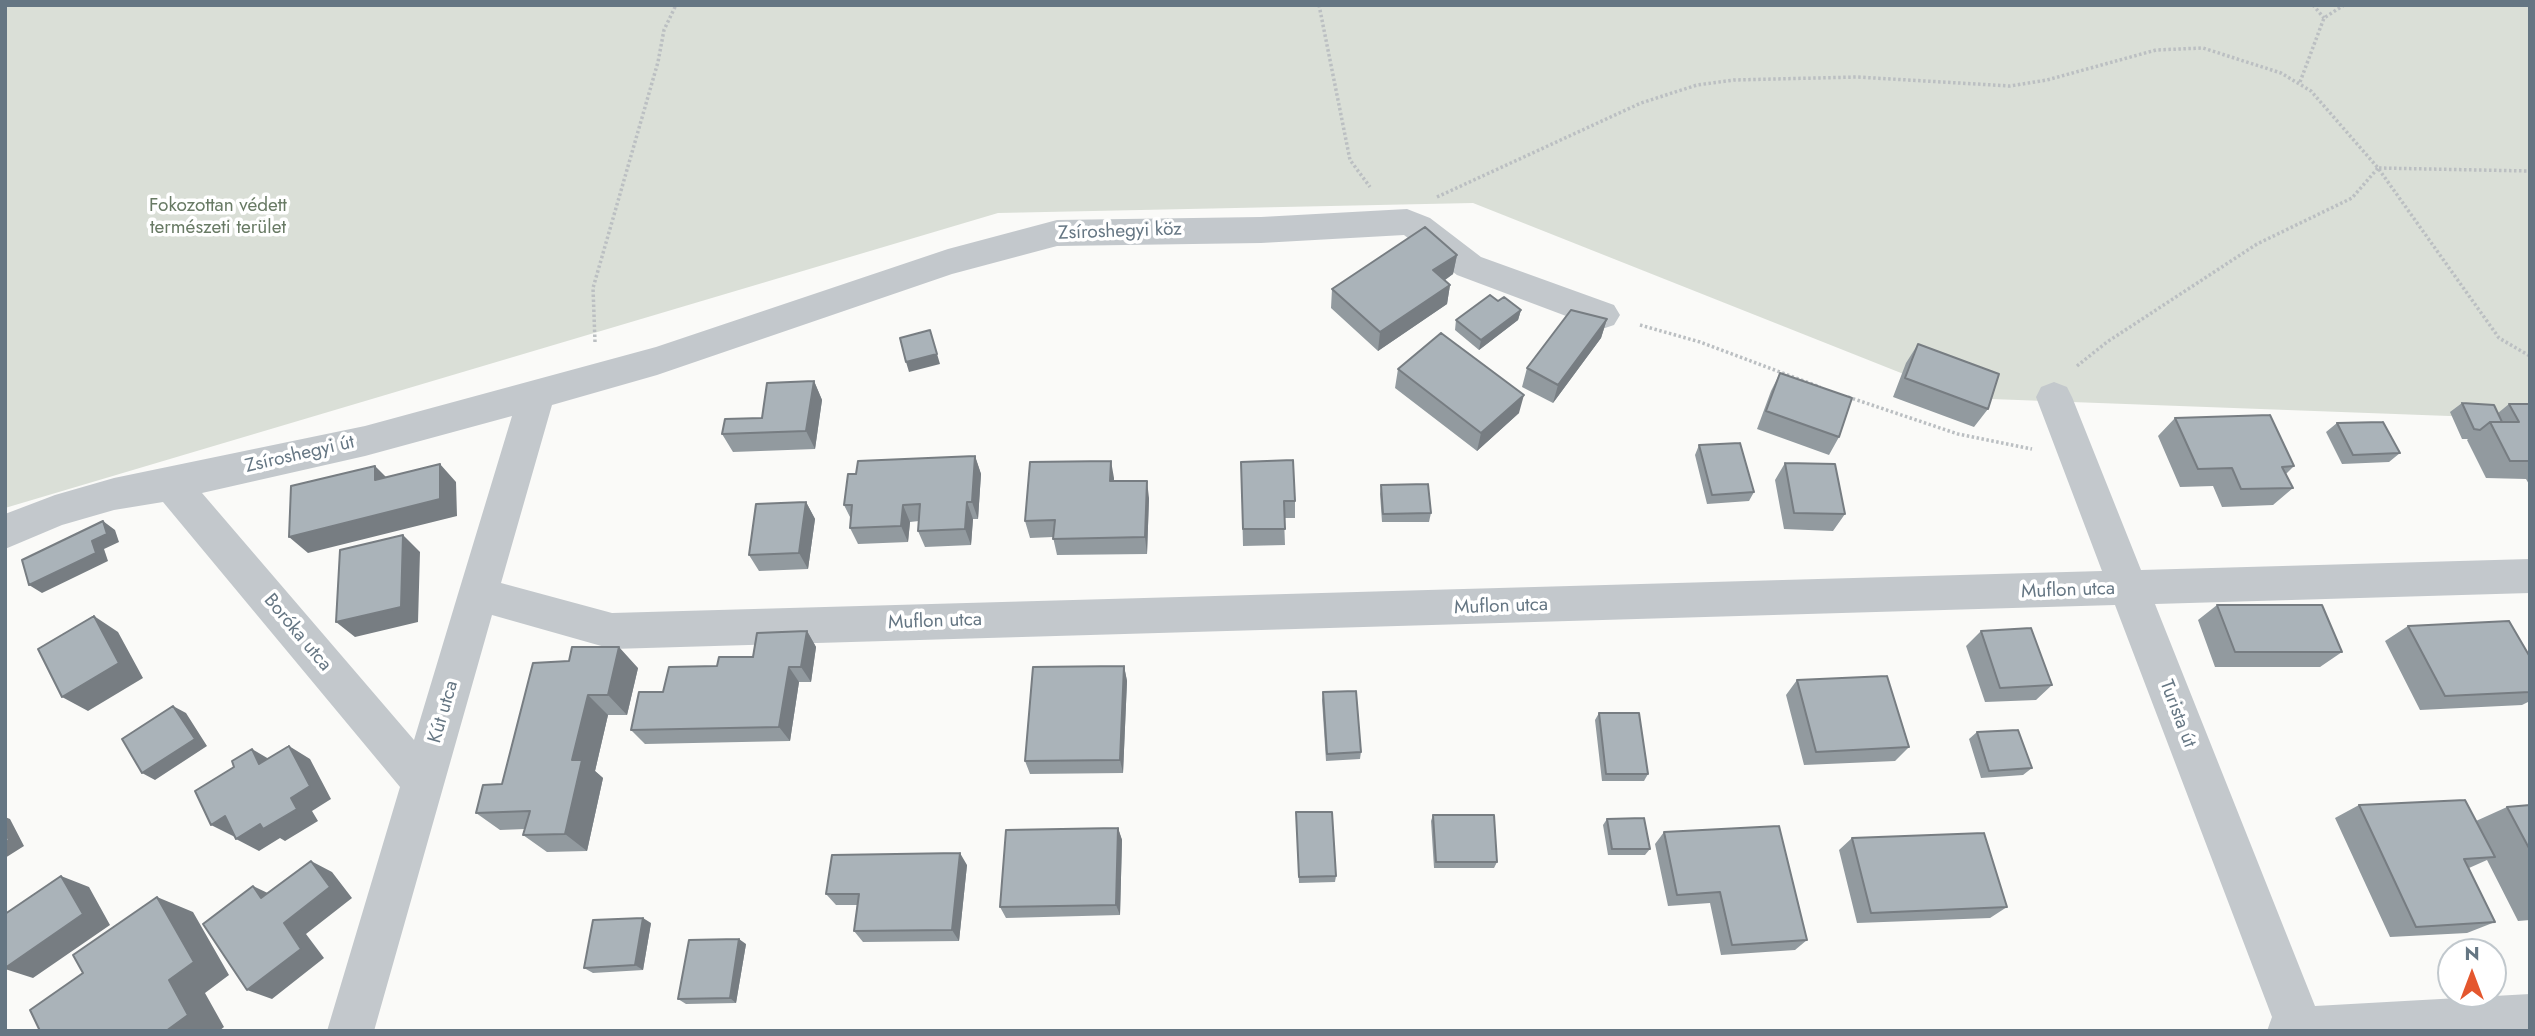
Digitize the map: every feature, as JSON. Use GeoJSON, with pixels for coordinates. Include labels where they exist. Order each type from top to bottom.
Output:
{"type":"FeatureCollection","features":[{"type":"Feature","properties":{"kind":"street","name":"Zsíroshegyi köz"},"geometry":{"type":"LineString","coordinates":[[596,378],[657,361],[948,262],[1057,233],[1261,230],[1401,222]]}},
{"type":"Feature","properties":{"kind":"street"},"geometry":{"type":"LineString","coordinates":[[1401,222],[1418,227],[1464,263],[1602,315]]}},
{"type":"Feature","properties":{"kind":"street","name":"Zsíroshegyi út"},"geometry":{"type":"LineString","coordinates":[[5,531],[85,501],[365,441],[596,378]]}},
{"type":"Feature","properties":{"kind":"street","name":"Kút utca"},"geometry":{"type":"LineString","coordinates":[[350,1031],[537,393]]}},
{"type":"Feature","properties":{"kind":"street","name":"Turista út"},"geometry":{"type":"LineString","coordinates":[[2054,397],[2301,1031]]}},
{"type":"Feature","properties":{"kind":"street","name":"Boróka utca"},"geometry":{"type":"LineString","coordinates":[[172,484],[423,782]]}},
{"type":"Feature","properties":{"kind":"street","name":"Muflon utca"},"geometry":{"type":"LineString","coordinates":[[478,594],[612,631],[2128,590],[2530,576]]}},
{"type":"Feature","properties":{"kind":"street"},"geometry":{"type":"LineString","coordinates":[[2290,1031],[2530,1017]]}},
{"type":"Feature","properties":{"kind":"path"},"geometry":{"type":"LineString","coordinates":[[596,378],[593,288],[658,62],[664,30],[676,5]]}},
{"type":"Feature","properties":{"kind":"path"},"geometry":{"type":"LineString","coordinates":[[1319,5],[1350,160],[1401,222],[1453,188],[1641,103],[1713,82],[1857,77],[2010,86],[2047,80],[2156,50],[2188,47],[2227,55],[2300,82],[2311,91],[2378,168],[2493,330],[2500,338],[2530,356]]}},
{"type":"Feature","properties":{"kind":"path"},"geometry":{"type":"LineString","coordinates":[[2313,5],[2324,18]]}},
{"type":"Feature","properties":{"kind":"path"},"geometry":{"type":"LineString","coordinates":[[2300,82],[2324,18],[2344,5]]}},
{"type":"Feature","properties":{"kind":"path"},"geometry":{"type":"LineString","coordinates":[[2378,168],[2530,171]]}},
{"type":"Feature","properties":{"kind":"path"},"geometry":{"type":"LineString","coordinates":[[2054,397],[2078,365],[2107,342],[2256,244],[2352,198],[2378,168]]}},
{"type":"Feature","properties":{"kind":"path"},"geometry":{"type":"LineString","coordinates":[[1602,315],[1700,342],[1825,388]]}},
{"type":"Feature","properties":{"kind":"path"},"geometry":{"type":"LineString","coordinates":[[1837,393],[1958,434],[2077,458]]}},
{"type":"Feature","properties":{"kind":"green space","name":"Fokozottan védett természeti terület"},"geometry":{"type":"Polygon","coordinates":[[[5,5],[2530,5],[2530,419],[1964,398],[1473,203],[998,213],[5,508],[5,5]]]}},
{"type":"Feature","properties":{"kind":"building"},"geometry":{"type":"Polygon","coordinates":[[[1425,227],[1457,255],[1433,270],[1450,285],[1380,332],[1332,289],[1425,227]]]}},
{"type":"Feature","properties":{"kind":"building"},"geometry":{"type":"Polygon","coordinates":[[[1490,295],[1498,301],[1504,297],[1521,310],[1481,340],[1456,320],[1490,295]]]}},
{"type":"Feature","properties":{"kind":"building"},"geometry":{"type":"Polygon","coordinates":[[[1571,310],[1607,319],[1558,385],[1527,368],[1571,310]]]}},
{"type":"Feature","properties":{"kind":"building"},"geometry":{"type":"Polygon","coordinates":[[[930,330],[937,354],[906,362],[900,338],[930,330]]]}},
{"type":"Feature","properties":{"kind":"building"},"geometry":{"type":"Polygon","coordinates":[[[1441,333],[1524,395],[1481,433],[1398,369],[1441,333]]]}},
{"type":"Feature","properties":{"kind":"building"},"geometry":{"type":"Polygon","coordinates":[[[1918,344],[1999,374],[1988,409],[1905,378],[1918,344]]]}},
{"type":"Feature","properties":{"kind":"building"},"geometry":{"type":"Polygon","coordinates":[[[1780,373],[1852,398],[1839,437],[1766,411],[1780,373]]]}},
{"type":"Feature","properties":{"kind":"building"},"geometry":{"type":"Polygon","coordinates":[[[814,381],[806,431],[722,434],[725,419],[762,418],[767,383],[814,381]]]}},
{"type":"Feature","properties":{"kind":"building"},"geometry":{"type":"Polygon","coordinates":[[[2462,403],[2494,405],[2502,422],[2490,422],[2480,430],[2474,429],[2462,403]]]}},
{"type":"Feature","properties":{"kind":"building"},"geometry":{"type":"Polygon","coordinates":[[[2509,404],[2530,404],[2530,461],[2510,461],[2490,422],[2519,422],[2509,404]]]}},
{"type":"Feature","properties":{"kind":"building"},"geometry":{"type":"Polygon","coordinates":[[[2270,415],[2294,466],[2282,467],[2293,488],[2241,489],[2232,468],[2198,469],[2175,418],[2270,415]]]}},
{"type":"Feature","properties":{"kind":"building"},"geometry":{"type":"Polygon","coordinates":[[[2383,422],[2400,453],[2353,455],[2337,423],[2383,422]]]}},
{"type":"Feature","properties":{"kind":"building"},"geometry":{"type":"Polygon","coordinates":[[[1740,443],[1754,492],[1712,495],[1699,445],[1740,443]]]}},
{"type":"Feature","properties":{"kind":"building"},"geometry":{"type":"Polygon","coordinates":[[[975,456],[972,502],[967,502],[965,529],[918,531],[920,504],[903,505],[901,526],[850,528],[852,505],[844,505],[848,474],[856,474],[858,461],[975,456]]]}},
{"type":"Feature","properties":{"kind":"building"},"geometry":{"type":"Polygon","coordinates":[[[1293,460],[1295,501],[1284,501],[1285,529],[1243,529],[1241,462],[1293,460]]]}},
{"type":"Feature","properties":{"kind":"building"},"geometry":{"type":"Polygon","coordinates":[[[1111,461],[1110,481],[1147,481],[1145,537],[1053,539],[1055,520],[1025,521],[1030,462],[1111,461]]]}},
{"type":"Feature","properties":{"kind":"building"},"geometry":{"type":"Polygon","coordinates":[[[1785,463],[1835,464],[1845,514],[1794,513],[1785,463]]]}},
{"type":"Feature","properties":{"kind":"building"},"geometry":{"type":"Polygon","coordinates":[[[440,464],[440,499],[289,537],[291,486],[375,466],[375,480],[440,464]]]}},
{"type":"Feature","properties":{"kind":"building"},"geometry":{"type":"Polygon","coordinates":[[[1428,484],[1431,513],[1383,514],[1381,485],[1428,484]]]}},
{"type":"Feature","properties":{"kind":"building"},"geometry":{"type":"Polygon","coordinates":[[[806,502],[799,553],[749,555],[756,504],[806,502]]]}},
{"type":"Feature","properties":{"kind":"building"},"geometry":{"type":"Polygon","coordinates":[[[103,521],[107,534],[92,541],[96,553],[29,585],[22,560],[103,521]]]}},
{"type":"Feature","properties":{"kind":"building"},"geometry":{"type":"Polygon","coordinates":[[[403,535],[401,607],[336,622],[340,550],[403,535]]]}},
{"type":"Feature","properties":{"kind":"building"},"geometry":{"type":"Polygon","coordinates":[[[2217,605],[2322,605],[2342,652],[2235,652],[2217,605]]]}},
{"type":"Feature","properties":{"kind":"building"},"geometry":{"type":"Polygon","coordinates":[[[94,616],[119,663],[62,697],[38,649],[94,616]]]}},
{"type":"Feature","properties":{"kind":"building"},"geometry":{"type":"Polygon","coordinates":[[[2509,621],[2530,657],[2530,692],[2445,696],[2408,626],[2509,621]]]}},
{"type":"Feature","properties":{"kind":"building"},"geometry":{"type":"Polygon","coordinates":[[[2031,628],[2052,685],[2000,688],[1981,631],[2031,628]]]}},
{"type":"Feature","properties":{"kind":"building"},"geometry":{"type":"Polygon","coordinates":[[[807,631],[801,667],[789,667],[779,727],[631,730],[639,692],[663,692],[669,667],[717,666],[719,657],[753,657],[757,633],[807,631]]]}},
{"type":"Feature","properties":{"kind":"building"},"geometry":{"type":"Polygon","coordinates":[[[572,647],[619,647],[608,695],[588,695],[572,760],[582,760],[565,834],[523,835],[530,811],[476,813],[483,785],[502,784],[533,663],[569,661],[572,647]]]}},
{"type":"Feature","properties":{"kind":"building"},"geometry":{"type":"Polygon","coordinates":[[[1124,666],[1120,760],[1025,761],[1033,667],[1124,666]]]}},
{"type":"Feature","properties":{"kind":"building"},"geometry":{"type":"Polygon","coordinates":[[[1887,676],[1909,747],[1816,752],[1797,680],[1887,676]]]}},
{"type":"Feature","properties":{"kind":"building"},"geometry":{"type":"Polygon","coordinates":[[[1356,691],[1361,752],[1327,754],[1323,692],[1356,691]]]}},
{"type":"Feature","properties":{"kind":"building"},"geometry":{"type":"Polygon","coordinates":[[[173,706],[195,739],[142,773],[122,739],[173,706]]]}},
{"type":"Feature","properties":{"kind":"building"},"geometry":{"type":"Polygon","coordinates":[[[1599,713],[1639,713],[1648,774],[1606,774],[1599,713]]]}},
{"type":"Feature","properties":{"kind":"building"},"geometry":{"type":"Polygon","coordinates":[[[2018,730],[2032,768],[1989,771],[1977,732],[2018,730]]]}},
{"type":"Feature","properties":{"kind":"building"},"geometry":{"type":"Polygon","coordinates":[[[289,746],[310,786],[291,798],[297,809],[263,829],[260,824],[236,839],[225,816],[211,825],[195,791],[234,767],[232,761],[252,749],[259,764],[289,746]]]}},
{"type":"Feature","properties":{"kind":"building"},"geometry":{"type":"Polygon","coordinates":[[[2465,800],[2495,857],[2464,859],[2495,922],[2416,927],[2359,805],[2465,800]]]}},
{"type":"Feature","properties":{"kind":"building"},"geometry":{"type":"Polygon","coordinates":[[[2530,805],[2530,850],[2507,807],[2530,805]]]}},
{"type":"Feature","properties":{"kind":"building"},"geometry":{"type":"Polygon","coordinates":[[[1296,812],[1332,812],[1336,876],[1299,877],[1296,812]]]}},
{"type":"Feature","properties":{"kind":"building"},"geometry":{"type":"Polygon","coordinates":[[[1433,815],[1494,815],[1497,862],[1436,862],[1433,815]]]}},
{"type":"Feature","properties":{"kind":"building"},"geometry":{"type":"Polygon","coordinates":[[[1644,818],[1650,849],[1612,849],[1607,819],[1644,818]]]}},
{"type":"Feature","properties":{"kind":"building"},"geometry":{"type":"Polygon","coordinates":[[[1779,826],[1807,940],[1732,945],[1720,892],[1677,895],[1664,832],[1779,826]]]}},
{"type":"Feature","properties":{"kind":"building"},"geometry":{"type":"Polygon","coordinates":[[[1118,828],[1116,905],[1000,907],[1006,830],[1118,828]]]}},
{"type":"Feature","properties":{"kind":"building"},"geometry":{"type":"Polygon","coordinates":[[[1984,833],[2007,907],[1871,913],[1852,838],[1984,833]]]}},
{"type":"Feature","properties":{"kind":"building"},"geometry":{"type":"Polygon","coordinates":[[[960,853],[952,930],[854,931],[859,894],[826,894],[832,855],[960,853]]]}},
{"type":"Feature","properties":{"kind":"building"},"geometry":{"type":"Polygon","coordinates":[[[311,861],[330,887],[284,923],[301,949],[247,990],[203,924],[253,886],[261,898],[311,861]]]}},
{"type":"Feature","properties":{"kind":"building"},"geometry":{"type":"Polygon","coordinates":[[[61,876],[83,914],[5,968],[5,914],[61,876]]]}},
{"type":"Feature","properties":{"kind":"building"},"geometry":{"type":"Polygon","coordinates":[[[157,897],[194,962],[169,980],[188,1015],[166,1031],[40,1031],[30,1010],[83,973],[73,955],[157,897]]]}},
{"type":"Feature","properties":{"kind":"building"},"geometry":{"type":"Polygon","coordinates":[[[643,918],[635,965],[584,968],[593,920],[643,918]]]}},
{"type":"Feature","properties":{"kind":"building"},"geometry":{"type":"Polygon","coordinates":[[[739,939],[730,998],[678,999],[689,940],[739,939]]]}}]}
